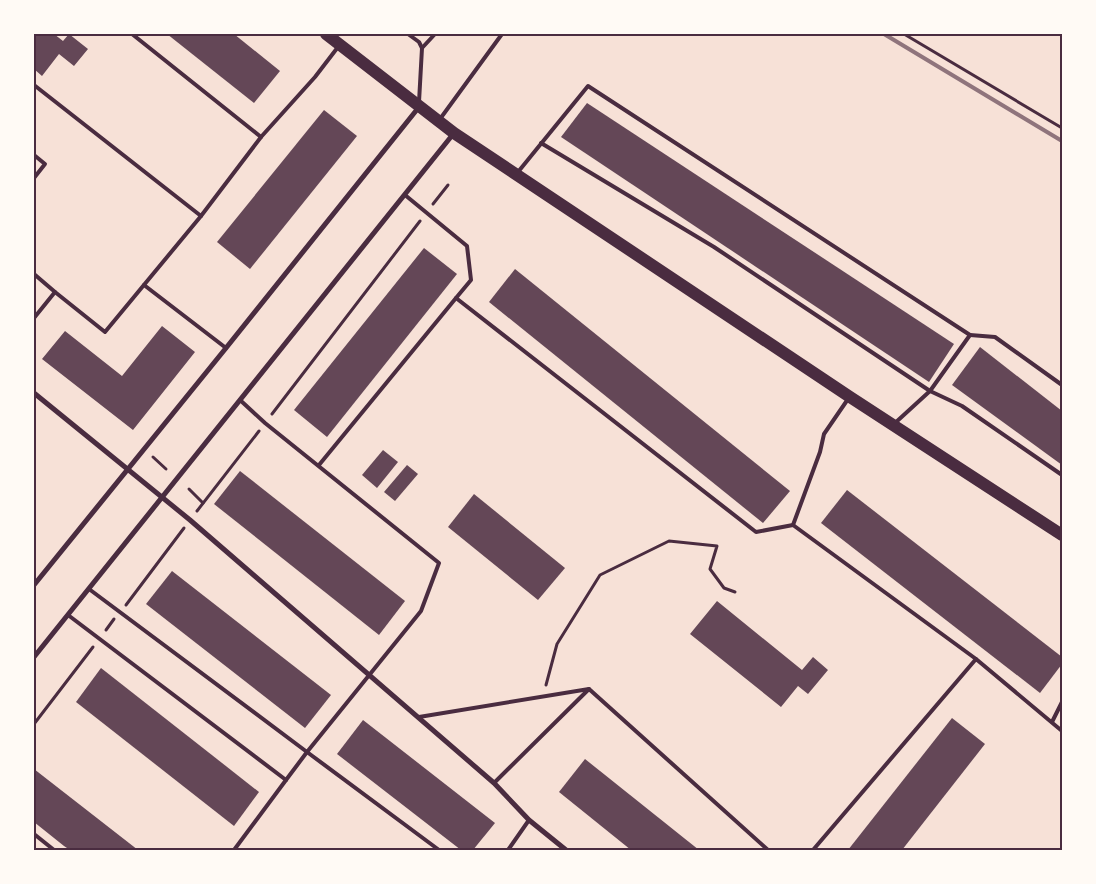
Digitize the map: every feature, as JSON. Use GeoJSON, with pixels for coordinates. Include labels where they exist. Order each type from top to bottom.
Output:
{"type":"FeatureCollection","features":[{"type":"Feature","properties":{"kind":"main road"},"geometry":{"type":"LineString","coordinates":[[326,34],[454,132],[850,397],[1062,535]]}},
{"type":"Feature","properties":{"kind":"street"},"geometry":{"type":"LineString","coordinates":[[34,585],[419,106]]}},
{"type":"Feature","properties":{"kind":"street"},"geometry":{"type":"LineString","coordinates":[[34,657],[454,132]]}},
{"type":"Feature","properties":{"kind":"street"},"geometry":{"type":"LineString","coordinates":[[34,393],[190,520],[368,676],[494,783],[529,820],[566,850]]}},
{"type":"Feature","properties":{"kind":"lane"},"geometry":{"type":"LineString","coordinates":[[132,34],[261,138]]}},
{"type":"Feature","properties":{"kind":"lane"},"geometry":{"type":"LineString","coordinates":[[408,34],[419,42],[422,48],[419,106]]}},
{"type":"Feature","properties":{"kind":"lane"},"geometry":{"type":"LineString","coordinates":[[422,48],[435,34]]}},
{"type":"Feature","properties":{"kind":"lane"},"geometry":{"type":"LineString","coordinates":[[438,121],[502,34]]}},
{"type":"Feature","properties":{"kind":"lane"},"geometry":{"type":"LineString","coordinates":[[34,274],[106,332],[201,216],[261,138],[315,76],[339,45]]}},
{"type":"Feature","properties":{"kind":"lane"},"geometry":{"type":"LineString","coordinates":[[34,85],[201,216]]}},
{"type":"Feature","properties":{"kind":"lane"},"geometry":{"type":"LineString","coordinates":[[517,174],[588,86],[970,334],[995,338],[1062,384]]}},
{"type":"Feature","properties":{"kind":"lane"},"geometry":{"type":"LineString","coordinates":[[541,143],[714,247],[930,391],[962,406],[1062,475]]}},
{"type":"Feature","properties":{"kind":"lane"},"geometry":{"type":"LineString","coordinates":[[34,155],[45,164],[34,178]]}},
{"type":"Feature","properties":{"kind":"lane"},"geometry":{"type":"LineString","coordinates":[[319,465],[471,280],[467,246],[405,195]]}},
{"type":"Feature","properties":{"kind":"lane"},"geometry":{"type":"LineString","coordinates":[[144,285],[226,348]]}},
{"type":"Feature","properties":{"kind":"lane"},"geometry":{"type":"LineString","coordinates":[[34,318],[55,292]]}},
{"type":"Feature","properties":{"kind":"lane"},"geometry":{"type":"LineString","coordinates":[[456,298],[756,532],[793,525],[976,659],[1062,731]]}},
{"type":"Feature","properties":{"kind":"lane"},"geometry":{"type":"LineString","coordinates":[[893,425],[930,391],[970,334]]}},
{"type":"Feature","properties":{"kind":"lane"},"geometry":{"type":"LineString","coordinates":[[793,525],[820,452],[824,434],[850,397]]}},
{"type":"Feature","properties":{"kind":"lane"},"geometry":{"type":"LineString","coordinates":[[234,850],[307,752],[421,611],[439,563],[265,423],[240,400]]}},
{"type":"Feature","properties":{"kind":"lane"},"geometry":{"type":"LineString","coordinates":[[89,589],[439,850]]}},
{"type":"Feature","properties":{"kind":"lane"},"geometry":{"type":"LineString","coordinates":[[68,615],[286,780]]}},
{"type":"Feature","properties":{"kind":"lane"},"geometry":{"type":"LineString","coordinates":[[813,850],[976,659]]}},
{"type":"Feature","properties":{"kind":"lane"},"geometry":{"type":"LineString","coordinates":[[417,718],[589,689]]}},
{"type":"Feature","properties":{"kind":"lane"},"geometry":{"type":"LineString","coordinates":[[494,783],[589,689]]}},
{"type":"Feature","properties":{"kind":"lane"},"geometry":{"type":"LineString","coordinates":[[589,689],[768,850]]}},
{"type":"Feature","properties":{"kind":"lane"},"geometry":{"type":"LineString","coordinates":[[1052,722],[1062,702]]}},
{"type":"Feature","properties":{"kind":"lane"},"geometry":{"type":"LineString","coordinates":[[508,850],[529,820]]}},
{"type":"Feature","properties":{"kind":"lane"},"geometry":{"type":"LineString","coordinates":[[34,834],[54,850]]}},
{"type":"Feature","properties":{"kind":"path"},"geometry":{"type":"LineString","coordinates":[[904,34],[1062,128]]}},
{"type":"Feature","properties":{"kind":"path"},"geometry":{"type":"LineString","coordinates":[[34,724],[448,185]]}},
{"type":"Feature","properties":{"kind":"path"},"geometry":{"type":"LineString","coordinates":[[152,457],[166,469]]}},
{"type":"Feature","properties":{"kind":"path"},"geometry":{"type":"LineString","coordinates":[[189,489],[203,504]]}},
{"type":"Feature","properties":{"kind":"path"},"geometry":{"type":"LineString","coordinates":[[542,697],[557,644],[600,575],[669,541],[717,546],[710,569],[724,588],[735,592]]}},
{"type":"Feature","properties":{"kind":"building"},"geometry":{"type":"Polygon","coordinates":[[[34,34],[54,34],[63,41],[69,34],[88,49],[74,66],[59,54],[42,76],[34,69],[34,34]]]}},
{"type":"Feature","properties":{"kind":"building"},"geometry":{"type":"Polygon","coordinates":[[[167,34],[234,34],[280,71],[254,103],[167,34]]]}},
{"type":"Feature","properties":{"kind":"building"},"geometry":{"type":"Polygon","coordinates":[[[587,103],[954,344],[929,382],[561,137],[587,103]]]}},
{"type":"Feature","properties":{"kind":"building"},"geometry":{"type":"Polygon","coordinates":[[[324,110],[357,136],[250,269],[217,242],[324,110]]]}},
{"type":"Feature","properties":{"kind":"building"},"geometry":{"type":"Polygon","coordinates":[[[424,248],[457,274],[327,437],[294,410],[424,248]]]}},
{"type":"Feature","properties":{"kind":"building"},"geometry":{"type":"Polygon","coordinates":[[[515,269],[790,491],[763,523],[489,302],[515,269]]]}},
{"type":"Feature","properties":{"kind":"building"},"geometry":{"type":"Polygon","coordinates":[[[162,326],[195,352],[133,430],[42,359],[65,331],[122,376],[162,326]]]}},
{"type":"Feature","properties":{"kind":"building"},"geometry":{"type":"Polygon","coordinates":[[[980,347],[1062,411],[1062,465],[952,385],[980,347]]]}},
{"type":"Feature","properties":{"kind":"building"},"geometry":{"type":"Polygon","coordinates":[[[383,450],[398,462],[377,488],[362,475],[383,450]]]}},
{"type":"Feature","properties":{"kind":"building"},"geometry":{"type":"Polygon","coordinates":[[[407,465],[418,474],[395,501],[384,492],[407,465]]]}},
{"type":"Feature","properties":{"kind":"building"},"geometry":{"type":"Polygon","coordinates":[[[240,471],[405,601],[379,635],[214,504],[240,471]]]}},
{"type":"Feature","properties":{"kind":"building"},"geometry":{"type":"Polygon","coordinates":[[[847,490],[1062,657],[1062,664],[1040,693],[821,523],[847,490]]]}},
{"type":"Feature","properties":{"kind":"building"},"geometry":{"type":"Polygon","coordinates":[[[474,494],[565,568],[538,600],[448,527],[474,494]]]}},
{"type":"Feature","properties":{"kind":"building"},"geometry":{"type":"Polygon","coordinates":[[[172,571],[331,695],[305,728],[146,604],[172,571]]]}},
{"type":"Feature","properties":{"kind":"building"},"geometry":{"type":"Polygon","coordinates":[[[717,601],[802,670],[813,657],[828,670],[808,694],[798,686],[781,707],[690,634],[717,601]]]}},
{"type":"Feature","properties":{"kind":"building"},"geometry":{"type":"Polygon","coordinates":[[[101,668],[259,792],[234,826],[76,702],[101,668]]]}},
{"type":"Feature","properties":{"kind":"building"},"geometry":{"type":"Polygon","coordinates":[[[952,718],[985,744],[902,850],[848,850],[952,718]]]}},
{"type":"Feature","properties":{"kind":"building"},"geometry":{"type":"Polygon","coordinates":[[[363,720],[495,823],[473,850],[461,850],[337,754],[363,720]]]}},
{"type":"Feature","properties":{"kind":"building"},"geometry":{"type":"Polygon","coordinates":[[[585,759],[699,850],[631,850],[559,792],[585,759]]]}},
{"type":"Feature","properties":{"kind":"building"},"geometry":{"type":"Polygon","coordinates":[[[34,769],[138,850],[70,850],[64,846],[34,822],[34,769]]]}},
{"type":"Feature","properties":{"kind":"railway"},"geometry":{"type":"LineString","coordinates":[[884,34],[1062,141]]}}]}
